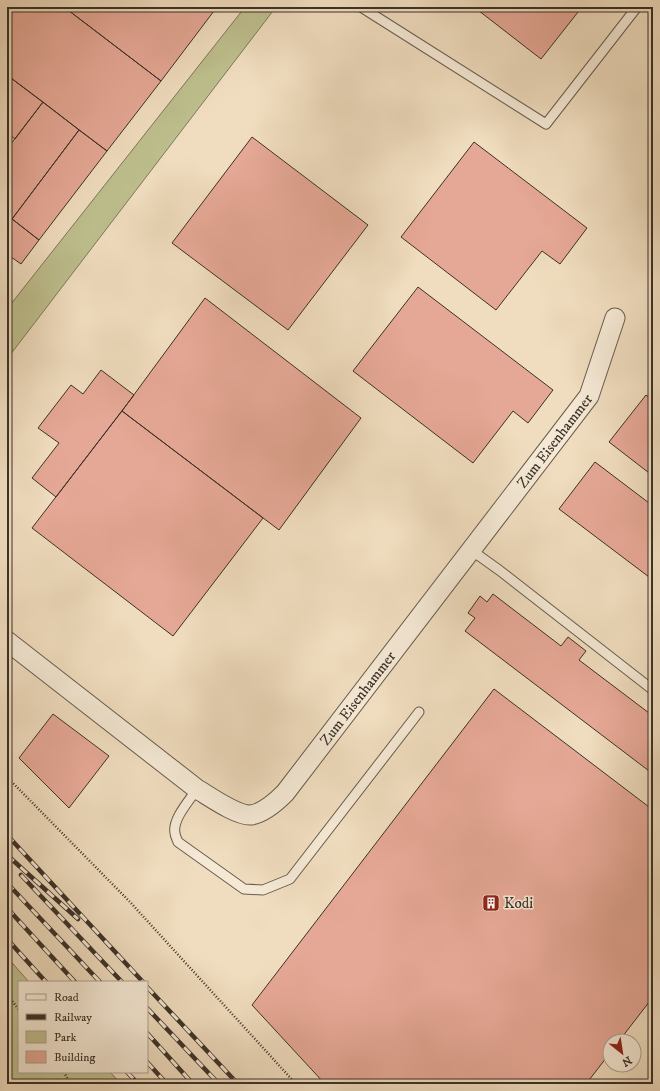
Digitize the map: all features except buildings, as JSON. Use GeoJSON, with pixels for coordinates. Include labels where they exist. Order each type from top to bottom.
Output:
{"type":"FeatureCollection","features":[{"type":"Feature","properties":{"kind":"street","name":"Zum Eisenhammer"},"geometry":{"type":"LineString","coordinates":[[7,641],[197,789],[220,804],[244,814],[251,815],[267,809],[285,793],[589,396],[615,318]]}},
{"type":"Feature","properties":{"kind":"lane"},"geometry":{"type":"LineString","coordinates":[[361,7],[546,124],[637,7]]}},
{"type":"Feature","properties":{"kind":"lane"},"geometry":{"type":"LineString","coordinates":[[471,550],[653,690]]}},
{"type":"Feature","properties":{"kind":"lane"},"geometry":{"type":"LineString","coordinates":[[197,789],[175,822],[174,832],[178,842],[244,889],[263,890],[290,879],[419,712]]}},
{"type":"Feature","properties":{"kind":"path"},"geometry":{"type":"LineString","coordinates":[[7,777],[130,902],[296,1084]]}},
{"type":"Feature","properties":{"kind":"path"},"geometry":{"type":"LineString","coordinates":[[7,994],[18,1009]]}},
{"type":"Feature","properties":{"kind":"path"},"geometry":{"type":"LineString","coordinates":[[64,1073],[70,1084]]}},
{"type":"Feature","properties":{"kind":"green space"},"geometry":{"type":"Polygon","coordinates":[[[245,7],[276,7],[7,359],[7,309],[245,7]]]}},
{"type":"Feature","properties":{"kind":"green space"},"geometry":{"type":"Polygon","coordinates":[[[7,957],[28,981],[18,981],[18,1073],[111,1073],[121,1084],[7,1084],[7,957]]]}},
{"type":"Feature","properties":{"kind":"railway"},"geometry":{"type":"LineString","coordinates":[[7,835],[142,981]]}},
{"type":"Feature","properties":{"kind":"railway"},"geometry":{"type":"LineString","coordinates":[[7,855],[78,919]]}},
{"type":"Feature","properties":{"kind":"railway"},"geometry":{"type":"LineString","coordinates":[[21,875],[121,981]]}},
{"type":"Feature","properties":{"kind":"railway"},"geometry":{"type":"LineString","coordinates":[[7,883],[99,981]]}},
{"type":"Feature","properties":{"kind":"railway"},"geometry":{"type":"LineString","coordinates":[[7,908],[74,981]]}},
{"type":"Feature","properties":{"kind":"railway"},"geometry":{"type":"LineString","coordinates":[[7,939],[45,981]]}},
{"type":"Feature","properties":{"kind":"railway"},"geometry":{"type":"LineString","coordinates":[[148,988],[238,1084]]}},
{"type":"Feature","properties":{"kind":"railway"},"geometry":{"type":"LineString","coordinates":[[148,1009],[219,1084]]}},
{"type":"Feature","properties":{"kind":"railway"},"geometry":{"type":"LineString","coordinates":[[148,1034],[193,1084]]}},
{"type":"Feature","properties":{"kind":"railway"},"geometry":{"type":"LineString","coordinates":[[148,1063],[167,1084]]}},
{"type":"Feature","properties":{"kind":"railway"},"geometry":{"type":"LineString","coordinates":[[128,1073],[138,1084]]}},
{"type":"Feature","properties":{"kind":"place","name":"Kodi"},"geometry":{"type":"Point","coordinates":[491,903]}}]}
